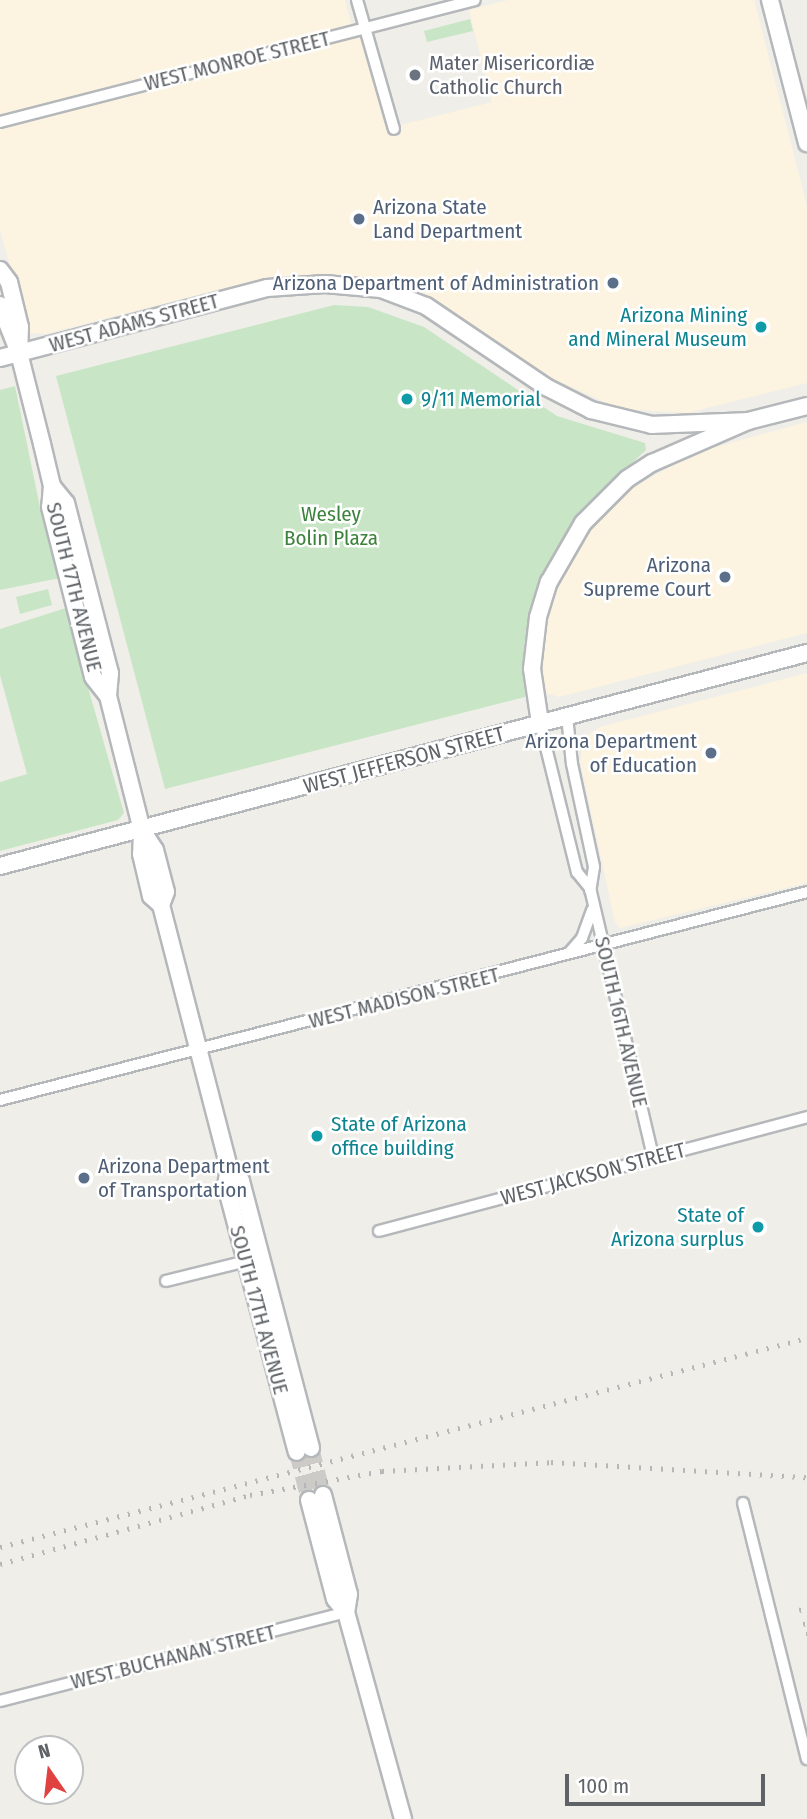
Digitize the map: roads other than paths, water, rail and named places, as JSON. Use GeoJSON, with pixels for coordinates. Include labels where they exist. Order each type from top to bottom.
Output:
{"type":"FeatureCollection","features":[{"type":"Feature","properties":{"kind":"main road"},"geometry":{"type":"LineString","coordinates":[[770,0],[807,143]]}},
{"type":"Feature","properties":{"kind":"main road"},"geometry":{"type":"LineString","coordinates":[[0,270],[9,282],[20,327],[19,353]]}},
{"type":"Feature","properties":{"kind":"main road","name":"WEST ADAMS STREET"},"geometry":{"type":"LineString","coordinates":[[0,359],[267,288],[325,284],[381,289],[426,306],[562,398],[602,413],[652,425],[748,421]]}},
{"type":"Feature","properties":{"kind":"main road"},"geometry":{"type":"LineString","coordinates":[[0,305],[19,353]]}},
{"type":"Feature","properties":{"kind":"main road","name":"SOUTH 17TH AVENUE"},"geometry":{"type":"LineString","coordinates":[[19,353],[52,486],[66,503],[110,673],[108,696],[142,830],[141,854],[151,896],[162,905],[229,1167],[226,1186],[253,1259],[304,1450]]}},
{"type":"Feature","properties":{"kind":"main road"},"geometry":{"type":"LineString","coordinates":[[540,723],[533,687],[533,642],[549,582],[583,523],[627,479],[652,463],[748,421],[807,406]]}},
{"type":"Feature","properties":{"kind":"main road","name":"WEST JEFFERSON STREET"},"geometry":{"type":"LineString","coordinates":[[0,866],[807,653]]}},
{"type":"Feature","properties":{"kind":"main road"},"geometry":{"type":"LineString","coordinates":[[316,1498],[335,1599],[346,1612],[401,1819]]}},
{"type":"Feature","properties":{"kind":"street"},"geometry":{"type":"LineString","coordinates":[[357,0],[394,130]]}},
{"type":"Feature","properties":{"kind":"street","name":"WEST MONROE STREET"},"geometry":{"type":"LineString","coordinates":[[0,122],[475,0]]}},
{"type":"Feature","properties":{"kind":"street","name":"SOUTH 16TH AVENUE"},"geometry":{"type":"LineString","coordinates":[[567,716],[572,764],[594,867],[590,888],[589,925],[569,953]]}},
{"type":"Feature","properties":{"kind":"street","name":"SOUTH 16TH AVENUE"},"geometry":{"type":"LineString","coordinates":[[540,723],[577,872],[590,888],[653,1157]]}},
{"type":"Feature","properties":{"kind":"street","name":"WEST MADISON STREET"},"geometry":{"type":"LineString","coordinates":[[0,1100],[531,966],[602,944],[807,892]]}},
{"type":"Feature","properties":{"kind":"street","name":"WEST JACKSON STREET"},"geometry":{"type":"LineString","coordinates":[[379,1231],[807,1117]]}},
{"type":"Feature","properties":{"kind":"street"},"geometry":{"type":"LineString","coordinates":[[166,1281],[253,1259]]}},
{"type":"Feature","properties":{"kind":"street"},"geometry":{"type":"LineString","coordinates":[[743,1503],[807,1759]]}},
{"type":"Feature","properties":{"kind":"street","name":"WEST BUCHANAN STREET"},"geometry":{"type":"LineString","coordinates":[[0,1701],[346,1612]]}},
{"type":"Feature","properties":{"kind":"tunnel"},"geometry":{"type":"LineString","coordinates":[[311,1448],[323,1495]]}},
{"type":"Feature","properties":{"kind":"tunnel"},"geometry":{"type":"LineString","coordinates":[[297,1452],[309,1500]]}},
{"type":"Feature","properties":{"kind":"railway"},"geometry":{"type":"LineString","coordinates":[[0,1547],[807,1338]]}},
{"type":"Feature","properties":{"kind":"railway"},"geometry":{"type":"LineString","coordinates":[[0,1564],[250,1495],[382,1471],[551,1462],[807,1477]]}},
{"type":"Feature","properties":{"kind":"railway"},"geometry":{"type":"LineString","coordinates":[[799,1610],[807,1608]]}},
{"type":"Feature","properties":{"kind":"railway"},"geometry":{"type":"LineString","coordinates":[[803,1624],[807,1623]]}},
{"type":"Feature","properties":{"kind":"place","name":"Mater Misericordiæ Catholic Church"},"geometry":{"type":"Point","coordinates":[415,75]}},
{"type":"Feature","properties":{"kind":"place","name":"Arizona State Land Department"},"geometry":{"type":"Point","coordinates":[359,219]}},
{"type":"Feature","properties":{"kind":"place","name":"Arizona Department of Administration"},"geometry":{"type":"Point","coordinates":[613,283]}},
{"type":"Feature","properties":{"kind":"place","name":"Arizona Mining and Mineral Museum"},"geometry":{"type":"Point","coordinates":[761,327]}},
{"type":"Feature","properties":{"kind":"place","name":"9/11 Memorial"},"geometry":{"type":"Point","coordinates":[407,399]}},
{"type":"Feature","properties":{"kind":"place","name":"Arizona Supreme Court"},"geometry":{"type":"Point","coordinates":[725,577]}},
{"type":"Feature","properties":{"kind":"place","name":"Arizona Department of Education"},"geometry":{"type":"Point","coordinates":[711,753]}},
{"type":"Feature","properties":{"kind":"place","name":"State of Arizona office building"},"geometry":{"type":"Point","coordinates":[317,1136]}},
{"type":"Feature","properties":{"kind":"place","name":"Arizona Department of Transportation"},"geometry":{"type":"Point","coordinates":[84,1178]}},
{"type":"Feature","properties":{"kind":"place","name":"State of Arizona surplus"},"geometry":{"type":"Point","coordinates":[758,1227]}},
{"type":"Feature","properties":{"kind":"park label","name":"Wesley Bolin Plaza"},"geometry":{"type":"Point","coordinates":[331,526]}}]}
